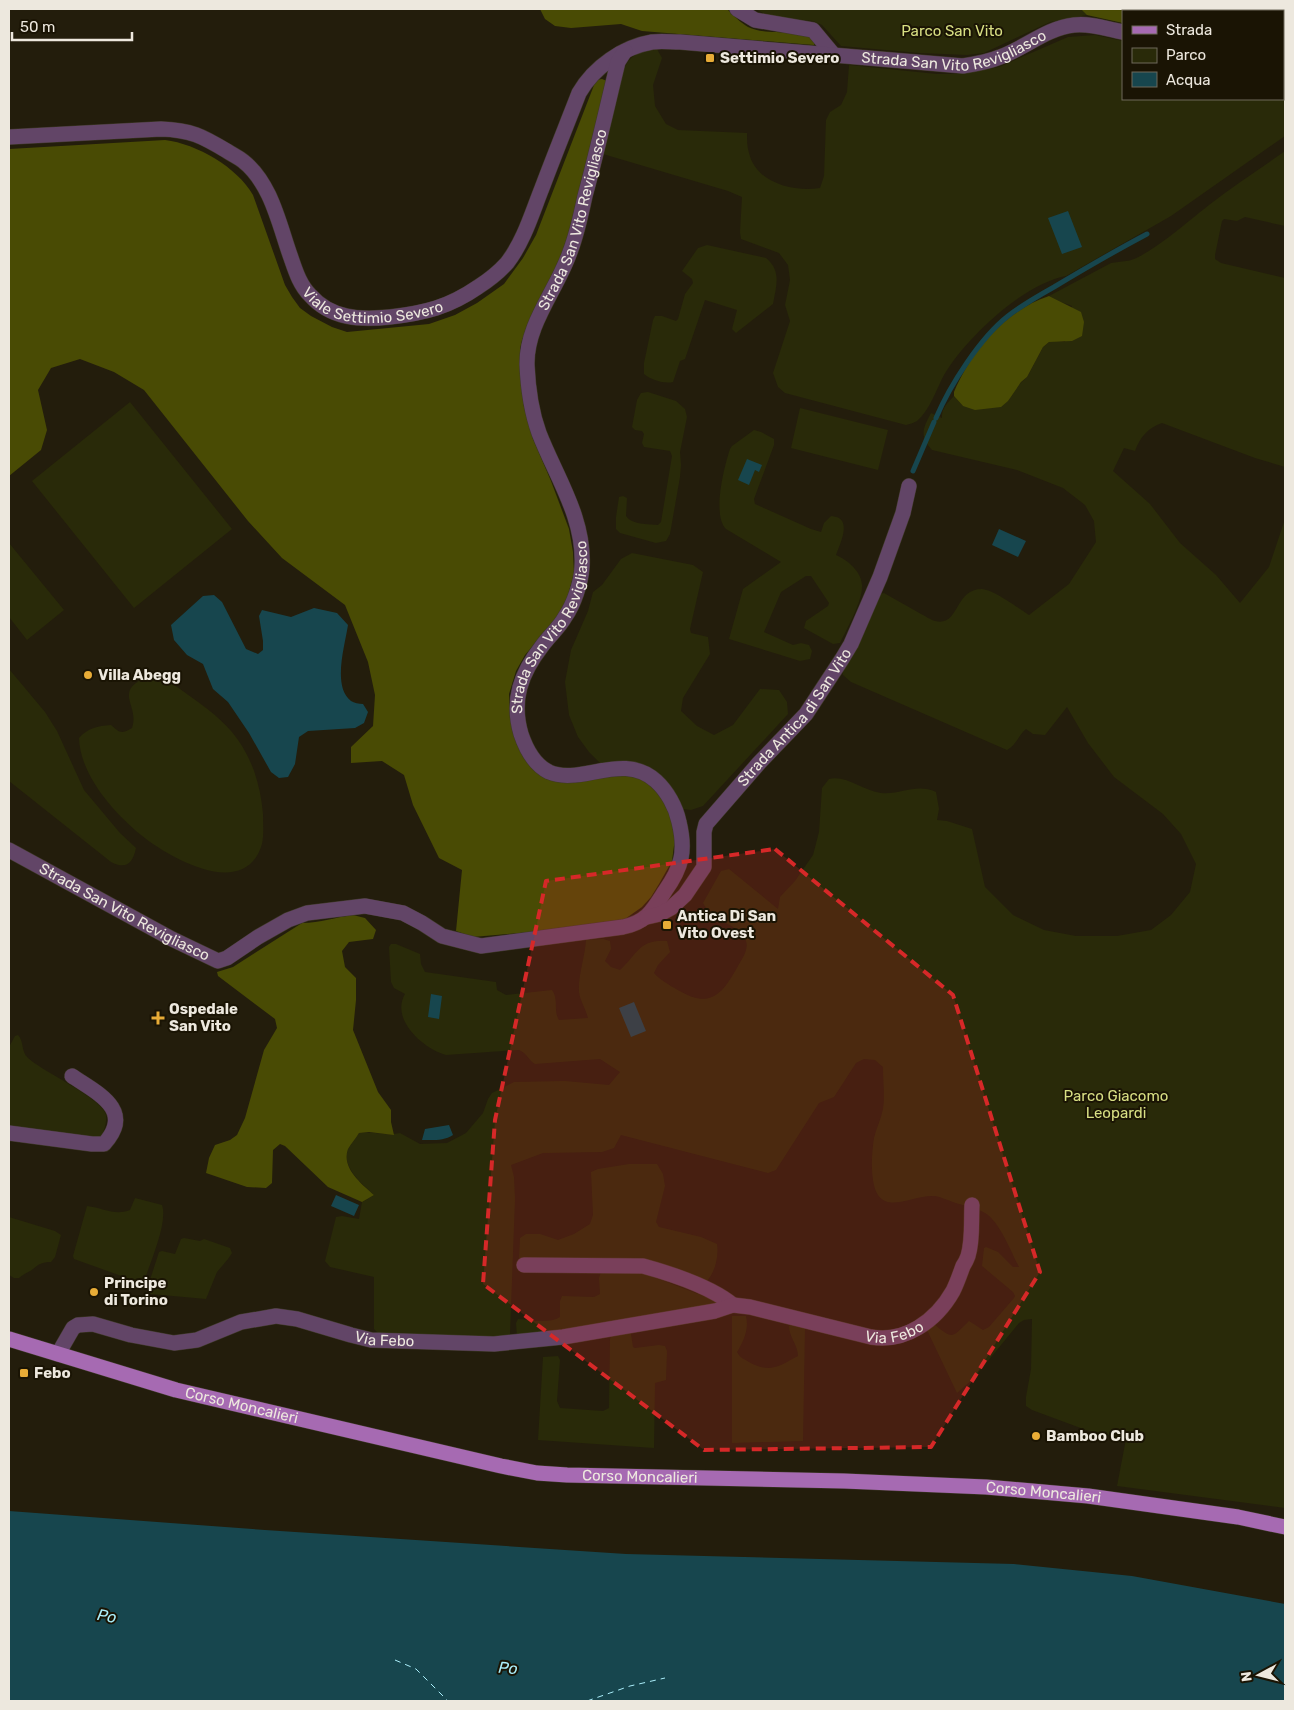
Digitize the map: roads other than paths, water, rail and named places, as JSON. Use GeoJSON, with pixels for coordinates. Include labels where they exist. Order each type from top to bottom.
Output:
{"type":"FeatureCollection","features":[{"type":"Feature","properties":{"kind":"main road","name":"Corso Moncalieri"},"geometry":{"type":"LineString","coordinates":[[9,1339],[176,1390],[537,1473],[844,1481],[986,1487],[1088,1496],[1238,1517],[1285,1527]]}},
{"type":"Feature","properties":{"kind":"street"},"geometry":{"type":"LineString","coordinates":[[737,9],[755,20],[813,30],[833,54]]}},
{"type":"Feature","properties":{"kind":"street","name":"Strada San Vito Revigliasco"},"geometry":{"type":"LineString","coordinates":[[9,850],[172,939],[218,961],[227,958],[288,920],[307,913],[365,906],[403,913],[442,936],[480,946],[623,928],[636,924],[647,917],[681,865],[682,841],[678,818],[663,788],[649,775],[634,769],[603,770],[570,775],[558,775],[548,772],[538,766],[532,756],[522,736],[517,715],[517,698],[521,681],[541,647],[566,616],[574,599],[582,566],[582,544],[575,514],[538,432],[533,414],[529,394],[527,363],[529,345],[536,325],[570,254],[618,62],[626,51],[654,42],[680,42],[963,66],[983,63],[1001,57],[1058,29],[1072,25],[1092,25],[1122,32]]}},
{"type":"Feature","properties":{"kind":"street","name":"Viale Settimio Severo"},"geometry":{"type":"LineString","coordinates":[[9,137],[180,130],[210,140],[236,156],[256,174],[270,200],[296,273],[305,289],[317,302],[331,312],[357,318],[389,317],[433,310],[450,304],[494,276],[507,262],[524,233],[579,93],[585,83],[600,68],[626,51]]}},
{"type":"Feature","properties":{"kind":"street","name":"Strada Antica di San Vito"},"geometry":{"type":"LineString","coordinates":[[647,917],[660,914],[671,908],[685,895],[704,867],[704,832],[706,824],[759,763],[806,714],[842,659],[883,569],[903,513],[909,486]]}},
{"type":"Feature","properties":{"kind":"street"},"geometry":{"type":"LineString","coordinates":[[9,1132],[92,1144],[104,1144],[113,1134],[115,1119],[110,1103],[72,1076]]}},
{"type":"Feature","properties":{"kind":"street","name":"Via Febo"},"geometry":{"type":"LineString","coordinates":[[58,1354],[73,1328],[78,1325],[92,1324],[174,1343],[196,1340],[241,1322],[276,1316],[297,1319],[371,1340],[494,1344],[563,1337],[715,1311],[733,1305],[775,1312],[856,1334],[883,1339],[906,1335],[928,1321],[942,1307],[952,1292],[968,1257],[972,1206]]}},
{"type":"Feature","properties":{"kind":"street","name":"Via Febo"},"geometry":{"type":"LineString","coordinates":[[524,1265],[643,1266],[708,1290],[733,1305]]}},
{"type":"Feature","properties":{"kind":"water"},"geometry":{"type":"Polygon","coordinates":[[[1068,211],[1082,247],[1062,254],[1048,218],[1068,211]]]}},
{"type":"Feature","properties":{"kind":"water"},"geometry":{"type":"Polygon","coordinates":[[[747,459],[762,465],[759,472],[755,470],[749,485],[738,480],[747,459]]]}},
{"type":"Feature","properties":{"kind":"water"},"geometry":{"type":"Polygon","coordinates":[[[999,529],[1026,541],[1018,557],[992,545],[999,529]]]}},
{"type":"Feature","properties":{"kind":"water"},"geometry":{"type":"Polygon","coordinates":[[[214,595],[222,602],[246,649],[258,654],[263,650],[259,616],[262,610],[291,617],[314,608],[337,613],[348,625],[341,665],[342,686],[345,695],[351,701],[363,704],[368,712],[364,723],[355,728],[308,731],[299,737],[295,764],[288,777],[279,778],[271,772],[249,733],[228,702],[213,689],[203,664],[187,655],[174,640],[171,625],[203,596],[214,595]]]}},
{"type":"Feature","properties":{"kind":"water"},"geometry":{"type":"Polygon","coordinates":[[[431,994],[442,996],[439,1019],[428,1017],[431,994]]]}},
{"type":"Feature","properties":{"kind":"water"},"geometry":{"type":"Polygon","coordinates":[[[634,1002],[646,1031],[631,1037],[619,1008],[634,1002]]]}},
{"type":"Feature","properties":{"kind":"water"},"geometry":{"type":"Polygon","coordinates":[[[449,1125],[453,1135],[450,1137],[438,1140],[422,1140],[425,1129],[449,1125]]]}},
{"type":"Feature","properties":{"kind":"water"},"geometry":{"type":"Polygon","coordinates":[[[336,1195],[359,1205],[354,1216],[331,1206],[336,1195]]]}},
{"type":"Feature","properties":{"kind":"water","name":"Po"},"geometry":{"type":"Polygon","coordinates":[[[9,1511],[626,1554],[1014,1564],[1132,1576],[1285,1604],[1285,1701],[9,1701],[9,1511]]]}},
{"type":"Feature","properties":{"kind":"waterway"},"geometry":{"type":"LineString","coordinates":[[936,418],[949,391],[967,363],[997,325],[1036,297],[1147,234]]}},
{"type":"Feature","properties":{"kind":"waterway"},"geometry":{"type":"LineString","coordinates":[[913,471],[934,422]]}},
{"type":"Feature","properties":{"kind":"place","name":"Settimio Severo"},"geometry":{"type":"Point","coordinates":[710,58]}},
{"type":"Feature","properties":{"kind":"place","name":"Villa Abegg"},"geometry":{"type":"Point","coordinates":[88,675]}},
{"type":"Feature","properties":{"kind":"place","name":"Antica Di San Vito Ovest"},"geometry":{"type":"Point","coordinates":[667,925]}},
{"type":"Feature","properties":{"kind":"place","name":"Ospedale San Vito"},"geometry":{"type":"Point","coordinates":[158,1018]}},
{"type":"Feature","properties":{"kind":"place","name":"Principe di Torino"},"geometry":{"type":"Point","coordinates":[94,1292]}},
{"type":"Feature","properties":{"kind":"place","name":"Febo"},"geometry":{"type":"Point","coordinates":[24,1373]}},
{"type":"Feature","properties":{"kind":"place","name":"Bamboo Club"},"geometry":{"type":"Point","coordinates":[1036,1436]}},
{"type":"Feature","properties":{"kind":"park label","name":"Parco San Vito"},"geometry":{"type":"Point","coordinates":[952,31]}},
{"type":"Feature","properties":{"kind":"park label","name":"Parco Giacomo Leopardi"},"geometry":{"type":"Point","coordinates":[1116,1104]}}]}
